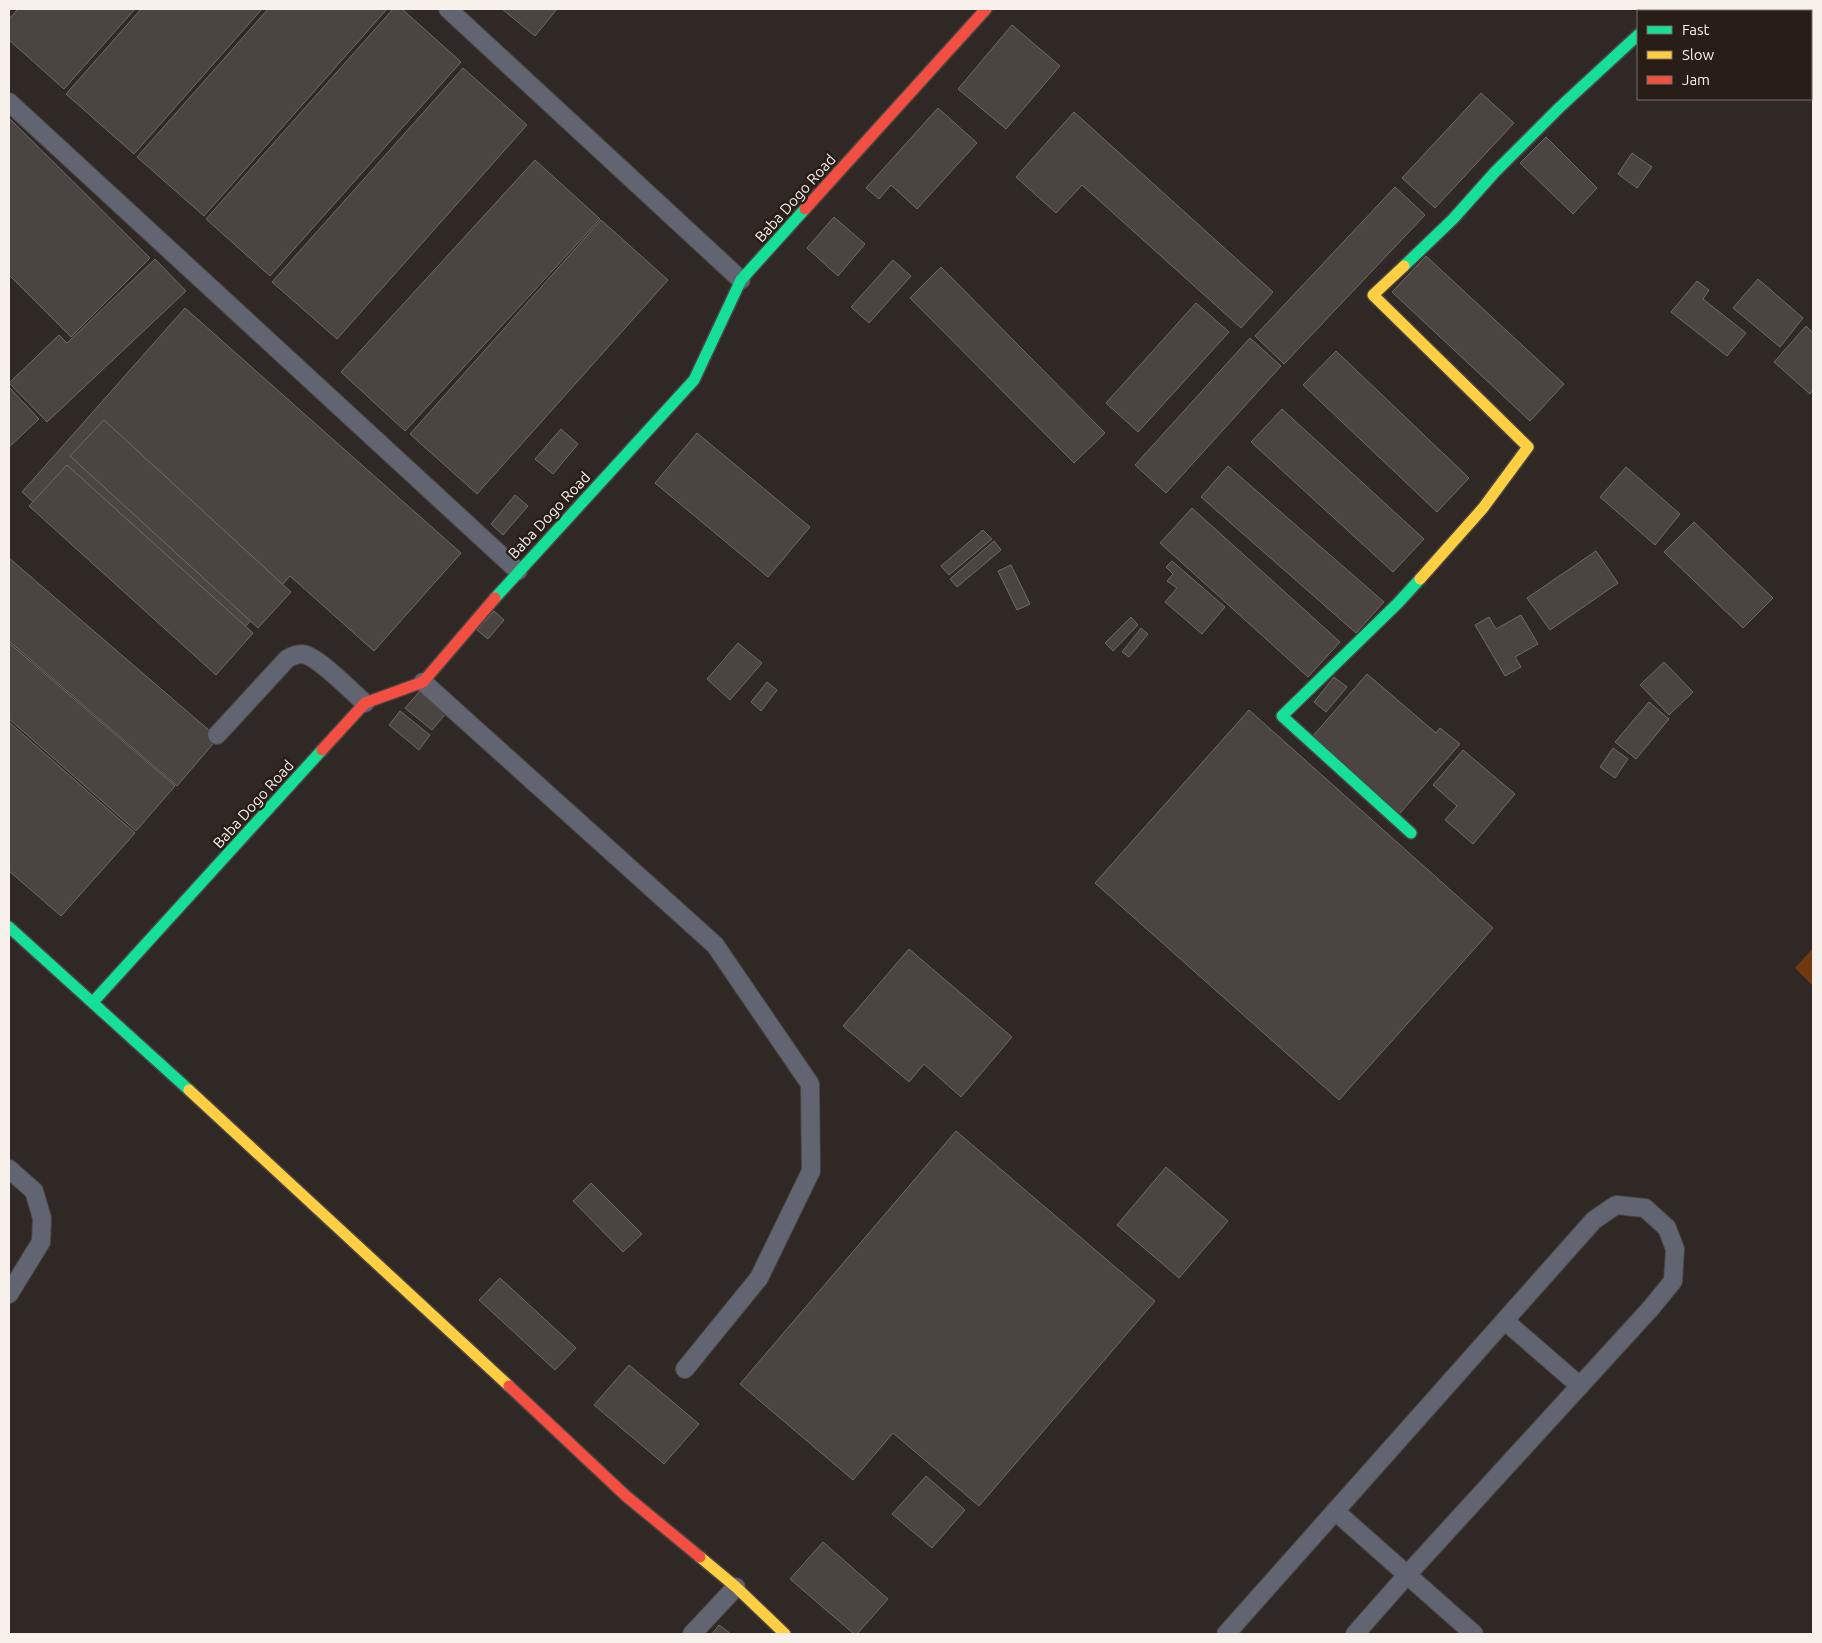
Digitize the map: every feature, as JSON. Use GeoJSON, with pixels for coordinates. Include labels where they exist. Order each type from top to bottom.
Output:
{"type":"FeatureCollection","features":[{"type":"Feature","properties":{"kind":"street","name":"Baba Dogo Road"},"geometry":{"type":"LineString","coordinates":[[93,1002],[365,703],[423,682],[518,571],[694,380],[741,280],[986,9]]}},
{"type":"Feature","properties":{"kind":"street"},"geometry":{"type":"LineString","coordinates":[[1411,834],[1282,716],[1405,596],[1483,508],[1528,447],[1373,295],[1453,219],[1494,172],[1560,107],[1637,36]]}},
{"type":"Feature","properties":{"kind":"street"},"geometry":{"type":"LineString","coordinates":[[9,927],[414,1296],[626,1496],[736,1587],[785,1634]]}},
{"type":"Feature","properties":{"kind":"lane"},"geometry":{"type":"LineString","coordinates":[[448,9],[741,280]]}},
{"type":"Feature","properties":{"kind":"lane"},"geometry":{"type":"LineString","coordinates":[[9,102],[518,571]]}},
{"type":"Feature","properties":{"kind":"lane"},"geometry":{"type":"LineString","coordinates":[[217,735],[287,659],[293,655],[309,656],[319,662],[365,703]]}},
{"type":"Feature","properties":{"kind":"lane"},"geometry":{"type":"LineString","coordinates":[[423,682],[715,946],[810,1084],[810,1171],[759,1278],[685,1369]]}},
{"type":"Feature","properties":{"kind":"lane"},"geometry":{"type":"LineString","coordinates":[[9,1169],[34,1191],[42,1218],[41,1242],[9,1294]]}},
{"type":"Feature","properties":{"kind":"lane"},"geometry":{"type":"LineString","coordinates":[[1226,1634],[1594,1220],[1616,1205],[1645,1208],[1667,1228],[1675,1249],[1673,1281],[1651,1308],[1355,1634]]}},
{"type":"Feature","properties":{"kind":"lane"},"geometry":{"type":"LineString","coordinates":[[1505,1320],[1580,1386]]}},
{"type":"Feature","properties":{"kind":"lane"},"geometry":{"type":"LineString","coordinates":[[1336,1511],[1474,1634]]}},
{"type":"Feature","properties":{"kind":"lane"},"geometry":{"type":"LineString","coordinates":[[692,1634],[736,1587]]}},
{"type":"Feature","properties":{"kind":"shaded area"},"geometry":{"type":"Polygon","coordinates":[[[1813,948],[1813,986],[1795,968],[1813,948]]]}},
{"type":"Feature","properties":{"kind":"building"},"geometry":{"type":"Polygon","coordinates":[[[18,9],[135,9],[64,89],[9,40],[9,19],[18,9]]]}},
{"type":"Feature","properties":{"kind":"building"},"geometry":{"type":"Polygon","coordinates":[[[141,9],[262,9],[134,154],[66,94],[141,9]]]}},
{"type":"Feature","properties":{"kind":"building"},"geometry":{"type":"Polygon","coordinates":[[[268,9],[387,9],[204,216],[137,157],[268,9]]]}},
{"type":"Feature","properties":{"kind":"building"},"geometry":{"type":"Polygon","coordinates":[[[393,9],[402,9],[461,62],[270,276],[206,219],[393,9]]]}},
{"type":"Feature","properties":{"kind":"building"},"geometry":{"type":"Polygon","coordinates":[[[502,9],[557,9],[535,36],[502,9]]]}},
{"type":"Feature","properties":{"kind":"building"},"geometry":{"type":"Polygon","coordinates":[[[1012,25],[1060,66],[1006,129],[958,89],[1012,25]]]}},
{"type":"Feature","properties":{"kind":"building"},"geometry":{"type":"Polygon","coordinates":[[[463,68],[527,125],[337,339],[272,282],[463,68]]]}},
{"type":"Feature","properties":{"kind":"building"},"geometry":{"type":"Polygon","coordinates":[[[1481,93],[1514,123],[1435,208],[1402,178],[1481,93]]]}},
{"type":"Feature","properties":{"kind":"building"},"geometry":{"type":"Polygon","coordinates":[[[938,108],[977,143],[917,209],[891,185],[879,199],[866,188],[938,108]]]}},
{"type":"Feature","properties":{"kind":"building"},"geometry":{"type":"Polygon","coordinates":[[[1074,112],[1273,292],[1241,328],[1082,185],[1056,213],[1016,177],[1074,112]]]}},
{"type":"Feature","properties":{"kind":"building"},"geometry":{"type":"Polygon","coordinates":[[[9,118],[150,258],[71,337],[9,275],[9,118]]]}},
{"type":"Feature","properties":{"kind":"building"},"geometry":{"type":"Polygon","coordinates":[[[1546,137],[1597,188],[1573,214],[1520,163],[1546,137]]]}},
{"type":"Feature","properties":{"kind":"building"},"geometry":{"type":"Polygon","coordinates":[[[1632,153],[1652,167],[1637,188],[1618,174],[1632,153]]]}},
{"type":"Feature","properties":{"kind":"building"},"geometry":{"type":"Polygon","coordinates":[[[535,160],[600,219],[405,431],[341,372],[535,160]]]}},
{"type":"Feature","properties":{"kind":"building"},"geometry":{"type":"Polygon","coordinates":[[[1395,187],[1425,215],[1284,364],[1255,336],[1395,187]]]}},
{"type":"Feature","properties":{"kind":"building"},"geometry":{"type":"Polygon","coordinates":[[[834,217],[865,244],[838,276],[807,248],[834,217]]]}},
{"type":"Feature","properties":{"kind":"building"},"geometry":{"type":"Polygon","coordinates":[[[601,220],[668,280],[477,494],[410,434],[601,220]]]}},
{"type":"Feature","properties":{"kind":"building"},"geometry":{"type":"Polygon","coordinates":[[[1426,256],[1564,384],[1530,421],[1392,292],[1426,256]]]}},
{"type":"Feature","properties":{"kind":"building"},"geometry":{"type":"Polygon","coordinates":[[[155,259],[186,291],[47,422],[9,383],[59,335],[67,343],[155,259]]]}},
{"type":"Feature","properties":{"kind":"building"},"geometry":{"type":"Polygon","coordinates":[[[893,260],[911,276],[869,323],[851,307],[893,260]]]}},
{"type":"Feature","properties":{"kind":"building"},"geometry":{"type":"Polygon","coordinates":[[[941,267],[1105,433],[1074,463],[910,298],[941,267]]]}},
{"type":"Feature","properties":{"kind":"building"},"geometry":{"type":"Polygon","coordinates":[[[1758,279],[1803,318],[1780,347],[1733,308],[1758,279]]]}},
{"type":"Feature","properties":{"kind":"building"},"geometry":{"type":"Polygon","coordinates":[[[1697,281],[1709,290],[1703,299],[1746,333],[1727,356],[1671,312],[1697,281]]]}},
{"type":"Feature","properties":{"kind":"building"},"geometry":{"type":"Polygon","coordinates":[[[1196,303],[1229,332],[1138,432],[1106,403],[1196,303]]]}},
{"type":"Feature","properties":{"kind":"building"},"geometry":{"type":"Polygon","coordinates":[[[185,308],[461,553],[374,651],[290,576],[215,661],[22,492],[185,308]]]}},
{"type":"Feature","properties":{"kind":"building"},"geometry":{"type":"Polygon","coordinates":[[[1806,326],[1813,333],[1813,390],[1810,394],[1774,362],[1806,326]]]}},
{"type":"Feature","properties":{"kind":"building"},"geometry":{"type":"Polygon","coordinates":[[[1250,338],[1281,366],[1166,493],[1135,465],[1250,338]]]}},
{"type":"Feature","properties":{"kind":"building"},"geometry":{"type":"Polygon","coordinates":[[[1336,351],[1469,478],[1437,512],[1303,385],[1336,351]]]}},
{"type":"Feature","properties":{"kind":"building"},"geometry":{"type":"Polygon","coordinates":[[[9,387],[39,419],[9,447],[9,387]]]}},
{"type":"Feature","properties":{"kind":"building"},"geometry":{"type":"Polygon","coordinates":[[[1282,409],[1424,539],[1393,572],[1251,442],[1282,409]]]}},
{"type":"Feature","properties":{"kind":"building"},"geometry":{"type":"Polygon","coordinates":[[[104,420],[291,592],[258,628],[70,456],[104,420]]]}},
{"type":"Feature","properties":{"kind":"building"},"geometry":{"type":"Polygon","coordinates":[[[561,429],[578,444],[553,474],[535,459],[561,429]]]}},
{"type":"Feature","properties":{"kind":"building"},"geometry":{"type":"Polygon","coordinates":[[[697,433],[810,527],[768,577],[655,483],[697,433]]]}},
{"type":"Feature","properties":{"kind":"building"},"geometry":{"type":"Polygon","coordinates":[[[67,465],[253,633],[216,675],[29,506],[67,465]]]}},
{"type":"Feature","properties":{"kind":"building"},"geometry":{"type":"Polygon","coordinates":[[[1228,466],[1384,602],[1356,633],[1201,497],[1228,466]]]}},
{"type":"Feature","properties":{"kind":"building"},"geometry":{"type":"Polygon","coordinates":[[[1626,467],[1680,514],[1655,545],[1600,497],[1626,467]]]}},
{"type":"Feature","properties":{"kind":"building"},"geometry":{"type":"Polygon","coordinates":[[[515,495],[528,506],[503,535],[491,524],[515,495]]]}},
{"type":"Feature","properties":{"kind":"building"},"geometry":{"type":"Polygon","coordinates":[[[1192,508],[1340,642],[1308,677],[1160,543],[1192,508]]]}},
{"type":"Feature","properties":{"kind":"building"},"geometry":{"type":"Polygon","coordinates":[[[1694,522],[1773,598],[1743,628],[1664,552],[1694,522]]]}},
{"type":"Feature","properties":{"kind":"building"},"geometry":{"type":"Polygon","coordinates":[[[983,530],[992,539],[949,575],[941,566],[983,530]]]}},
{"type":"Feature","properties":{"kind":"building"},"geometry":{"type":"Polygon","coordinates":[[[994,541],[1001,550],[957,587],[950,579],[994,541]]]}},
{"type":"Feature","properties":{"kind":"building"},"geometry":{"type":"Polygon","coordinates":[[[1596,551],[1618,583],[1550,630],[1527,598],[1596,551]]]}},
{"type":"Feature","properties":{"kind":"building"},"geometry":{"type":"Polygon","coordinates":[[[9,558],[218,738],[177,786],[9,641],[9,558]]]}},
{"type":"Feature","properties":{"kind":"building"},"geometry":{"type":"Polygon","coordinates":[[[1172,561],[1225,607],[1202,634],[1165,602],[1177,588],[1167,581],[1173,574],[1166,567],[1172,561]]]}},
{"type":"Feature","properties":{"kind":"building"},"geometry":{"type":"Polygon","coordinates":[[[1011,565],[1030,604],[1017,610],[998,571],[1011,565]]]}},
{"type":"Feature","properties":{"kind":"building"},"geometry":{"type":"Polygon","coordinates":[[[494,611],[504,620],[488,639],[477,630],[494,611]]]}},
{"type":"Feature","properties":{"kind":"building"},"geometry":{"type":"Polygon","coordinates":[[[1521,615],[1538,644],[1515,657],[1521,667],[1505,676],[1475,625],[1489,617],[1496,629],[1521,615]]]}},
{"type":"Feature","properties":{"kind":"building"},"geometry":{"type":"Polygon","coordinates":[[[1131,617],[1138,625],[1113,651],[1105,643],[1131,617]]]}},
{"type":"Feature","properties":{"kind":"building"},"geometry":{"type":"Polygon","coordinates":[[[1141,628],[1148,634],[1129,657],[1122,652],[1141,628]]]}},
{"type":"Feature","properties":{"kind":"building"},"geometry":{"type":"Polygon","coordinates":[[[9,643],[175,786],[136,831],[9,719],[9,643]]]}},
{"type":"Feature","properties":{"kind":"building"},"geometry":{"type":"Polygon","coordinates":[[[738,643],[762,663],[730,700],[707,679],[738,643]]]}},
{"type":"Feature","properties":{"kind":"building"},"geometry":{"type":"Polygon","coordinates":[[[1664,662],[1693,692],[1669,715],[1640,685],[1664,662]]]}},
{"type":"Feature","properties":{"kind":"building"},"geometry":{"type":"Polygon","coordinates":[[[1367,674],[1436,733],[1440,728],[1460,744],[1395,819],[1312,737],[1367,674]]]}},
{"type":"Feature","properties":{"kind":"building"},"geometry":{"type":"Polygon","coordinates":[[[1334,677],[1347,687],[1326,712],[1314,702],[1334,677]]]}},
{"type":"Feature","properties":{"kind":"building"},"geometry":{"type":"Polygon","coordinates":[[[767,682],[777,690],[761,711],[751,702],[767,682]]]}},
{"type":"Feature","properties":{"kind":"building"},"geometry":{"type":"Polygon","coordinates":[[[421,690],[447,712],[432,730],[405,708],[421,690]]]}},
{"type":"Feature","properties":{"kind":"building"},"geometry":{"type":"Polygon","coordinates":[[[1649,702],[1669,719],[1636,759],[1615,742],[1649,702]]]}},
{"type":"Feature","properties":{"kind":"building"},"geometry":{"type":"Polygon","coordinates":[[[1249,710],[1493,928],[1339,1100],[1095,883],[1249,710]]]}},
{"type":"Feature","properties":{"kind":"building"},"geometry":{"type":"Polygon","coordinates":[[[400,711],[430,735],[419,750],[389,725],[400,711]]]}},
{"type":"Feature","properties":{"kind":"building"},"geometry":{"type":"Polygon","coordinates":[[[9,722],[135,833],[61,916],[9,871],[9,722]]]}},
{"type":"Feature","properties":{"kind":"building"},"geometry":{"type":"Polygon","coordinates":[[[1613,748],[1628,759],[1615,778],[1600,767],[1613,748]]]}},
{"type":"Feature","properties":{"kind":"building"},"geometry":{"type":"Polygon","coordinates":[[[1463,750],[1515,794],[1473,844],[1445,820],[1457,806],[1433,785],[1463,750]]]}},
{"type":"Feature","properties":{"kind":"building"},"geometry":{"type":"Polygon","coordinates":[[[909,949],[1012,1037],[961,1097],[924,1064],[909,1082],[843,1026],[909,949]]]}},
{"type":"Feature","properties":{"kind":"building"},"geometry":{"type":"Polygon","coordinates":[[[956,1131],[1155,1301],[979,1506],[893,1433],[853,1480],[740,1384],[956,1131]]]}},
{"type":"Feature","properties":{"kind":"building"},"geometry":{"type":"Polygon","coordinates":[[[1166,1167],[1228,1221],[1179,1278],[1117,1225],[1166,1167]]]}},
{"type":"Feature","properties":{"kind":"building"},"geometry":{"type":"Polygon","coordinates":[[[591,1183],[642,1234],[623,1252],[573,1201],[591,1183]]]}},
{"type":"Feature","properties":{"kind":"building"},"geometry":{"type":"Polygon","coordinates":[[[500,1278],[576,1348],[555,1370],[479,1300],[500,1278]]]}},
{"type":"Feature","properties":{"kind":"building"},"geometry":{"type":"Polygon","coordinates":[[[629,1365],[699,1424],[664,1464],[594,1405],[629,1365]]]}},
{"type":"Feature","properties":{"kind":"building"},"geometry":{"type":"Polygon","coordinates":[[[926,1476],[965,1510],[932,1548],[892,1514],[926,1476]]]}},
{"type":"Feature","properties":{"kind":"building"},"geometry":{"type":"Polygon","coordinates":[[[823,1542],[888,1599],[857,1634],[854,1634],[790,1579],[823,1542]]]}},
{"type":"Feature","properties":{"kind":"building"},"geometry":{"type":"Polygon","coordinates":[[[719,1625],[731,1634],[712,1634],[719,1625]]]}},
{"type":"Feature","properties":{"kind":"traffic: fast"},"geometry":{"type":"LineString","coordinates":[[1404,266],[1453,219],[1495,172],[1560,107],[1637,36]]}},
{"type":"Feature","properties":{"kind":"traffic: fast"},"geometry":{"type":"LineString","coordinates":[[495,598],[694,380],[741,280],[805,209]]}},
{"type":"Feature","properties":{"kind":"traffic: fast"},"geometry":{"type":"LineString","coordinates":[[1411,833],[1282,716],[1398,603],[1420,579]]}},
{"type":"Feature","properties":{"kind":"traffic: fast"},"geometry":{"type":"LineString","coordinates":[[93,1002],[322,750]]}},
{"type":"Feature","properties":{"kind":"traffic: fast"},"geometry":{"type":"LineString","coordinates":[[9,927],[189,1090]]}},
{"type":"Feature","properties":{"kind":"traffic: slow"},"geometry":{"type":"LineString","coordinates":[[1404,266],[1373,295],[1528,447],[1483,508],[1420,579]]}},
{"type":"Feature","properties":{"kind":"traffic: slow"},"geometry":{"type":"LineString","coordinates":[[189,1090],[509,1386]]}},
{"type":"Feature","properties":{"kind":"traffic: slow"},"geometry":{"type":"LineString","coordinates":[[700,1557],[736,1587],[785,1634]]}},
{"type":"Feature","properties":{"kind":"traffic: jam"},"geometry":{"type":"LineString","coordinates":[[805,209],[986,9]]}},
{"type":"Feature","properties":{"kind":"traffic: jam"},"geometry":{"type":"LineString","coordinates":[[322,750],[365,703],[423,682],[495,598]]}},
{"type":"Feature","properties":{"kind":"traffic: jam"},"geometry":{"type":"LineString","coordinates":[[509,1386],[626,1496],[700,1557]]}}]}
